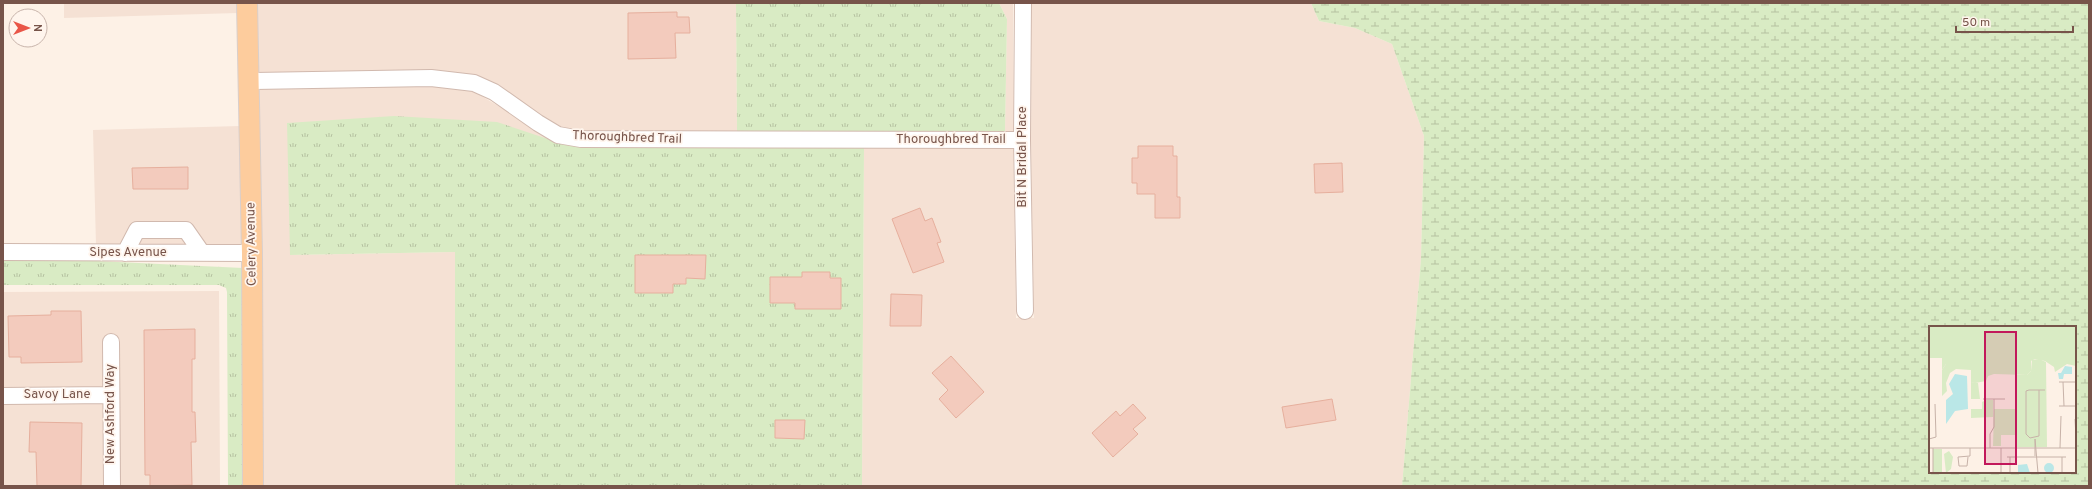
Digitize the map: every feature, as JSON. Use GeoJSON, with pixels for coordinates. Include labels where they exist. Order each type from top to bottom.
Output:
{"type":"FeatureCollection","features":[{"type":"Feature","properties":{"kind":"main road","name":"Celery Avenue"},"geometry":{"type":"LineString","coordinates":[[247,3],[252,253],[253,486]]}},
{"type":"Feature","properties":{"kind":"street","name":"Bit N Bridal Place"},"geometry":{"type":"LineString","coordinates":[[1023,3],[1022,140],[1025,311]]}},
{"type":"Feature","properties":{"kind":"street","name":"Thoroughbred Trail"},"geometry":{"type":"LineString","coordinates":[[248,81],[431,78],[474,83],[494,92],[538,124],[558,135],[581,139],[1022,140]]}},
{"type":"Feature","properties":{"kind":"street"},"geometry":{"type":"LineString","coordinates":[[125,252],[138,230],[186,230],[202,253]]}},
{"type":"Feature","properties":{"kind":"street","name":"Sipes Avenue"},"geometry":{"type":"LineString","coordinates":[[3,252],[252,253]]}},
{"type":"Feature","properties":{"kind":"street","name":"New Ashford Way"},"geometry":{"type":"LineString","coordinates":[[111,342],[112,486]]}},
{"type":"Feature","properties":{"kind":"street","name":"Savoy Lane"},"geometry":{"type":"LineString","coordinates":[[3,396],[111,395]]}},
{"type":"Feature","properties":{"kind":"shaded area"},"geometry":{"type":"Polygon","coordinates":[[[64,3],[238,3],[238,13],[64,18],[64,3]]]}},
{"type":"Feature","properties":{"kind":"shaded area"},"geometry":{"type":"Polygon","coordinates":[[[256,3],[736,3],[737,132],[582,131],[562,127],[543,117],[498,85],[479,76],[460,73],[431,70],[257,73],[256,3]]]}},
{"type":"Feature","properties":{"kind":"shaded area"},"geometry":{"type":"Polygon","coordinates":[[[999,3],[1013,3],[1013,132],[1005,132],[1007,19],[999,3]]]}},
{"type":"Feature","properties":{"kind":"shaded area"},"geometry":{"type":"Polygon","coordinates":[[[1032,3],[1311,3],[1319,21],[1355,28],[1392,44],[1424,136],[1421,258],[1402,486],[862,486],[864,148],[1013,148],[1016,318],[1034,318],[1031,140],[1032,3]]]}},
{"type":"Feature","properties":{"kind":"shaded area"},"geometry":{"type":"Polygon","coordinates":[[[431,86],[471,90],[550,139],[547,139],[290,255],[455,252],[455,486],[262,486],[257,89],[431,86]]]}},
{"type":"Feature","properties":{"kind":"shaded area"},"geometry":{"type":"Polygon","coordinates":[[[240,126],[243,245],[96,245],[93,130],[240,126]]]}},
{"type":"Feature","properties":{"kind":"shaded area"},"geometry":{"type":"Polygon","coordinates":[[[219,291],[220,486],[3,486],[3,292],[219,291]]]}},
{"type":"Feature","properties":{"kind":"green space"},"geometry":{"type":"Polygon","coordinates":[[[736,3],[999,3],[1007,19],[1005,132],[737,132],[736,3]]]}},
{"type":"Feature","properties":{"kind":"green space"},"geometry":{"type":"Polygon","coordinates":[[[1311,3],[2089,3],[2089,486],[1402,486],[1421,258],[1424,136],[1392,44],[1355,28],[1319,21],[1311,3]]]}},
{"type":"Feature","properties":{"kind":"green space"},"geometry":{"type":"Polygon","coordinates":[[[394,116],[497,122],[554,141],[581,147],[864,148],[862,486],[455,486],[455,252],[290,255],[287,123],[394,116]]]}},
{"type":"Feature","properties":{"kind":"green space"},"geometry":{"type":"Polygon","coordinates":[[[3,260],[97,261],[243,268],[244,486],[228,486],[226,288],[219,285],[3,285],[3,260]]]}},
{"type":"Feature","properties":{"kind":"building"},"geometry":{"type":"Polygon","coordinates":[[[677,12],[677,17],[689,17],[690,33],[675,33],[676,58],[628,59],[628,13],[677,12]]]}},
{"type":"Feature","properties":{"kind":"building"},"geometry":{"type":"Polygon","coordinates":[[[1138,146],[1173,146],[1173,156],[1177,156],[1177,197],[1180,197],[1180,218],[1155,218],[1155,194],[1137,194],[1137,183],[1132,183],[1132,158],[1138,158],[1138,146]]]}},
{"type":"Feature","properties":{"kind":"building"},"geometry":{"type":"Polygon","coordinates":[[[1342,163],[1343,192],[1315,193],[1314,164],[1342,163]]]}},
{"type":"Feature","properties":{"kind":"building"},"geometry":{"type":"Polygon","coordinates":[[[188,167],[188,189],[133,189],[132,168],[188,167]]]}},
{"type":"Feature","properties":{"kind":"building"},"geometry":{"type":"Polygon","coordinates":[[[920,208],[925,221],[932,218],[941,242],[937,243],[944,262],[913,273],[892,219],[920,208]]]}},
{"type":"Feature","properties":{"kind":"building"},"geometry":{"type":"Polygon","coordinates":[[[635,255],[706,255],[705,279],[686,278],[686,284],[673,284],[673,293],[635,293],[635,255]]]}},
{"type":"Feature","properties":{"kind":"building"},"geometry":{"type":"Polygon","coordinates":[[[802,272],[830,272],[830,278],[841,278],[841,309],[795,309],[795,303],[770,303],[770,277],[802,277],[802,272]]]}},
{"type":"Feature","properties":{"kind":"building"},"geometry":{"type":"Polygon","coordinates":[[[891,294],[922,295],[921,326],[890,326],[891,294]]]}},
{"type":"Feature","properties":{"kind":"building"},"geometry":{"type":"Polygon","coordinates":[[[51,311],[81,311],[82,362],[21,363],[21,357],[9,357],[8,316],[51,315],[51,311]]]}},
{"type":"Feature","properties":{"kind":"building"},"geometry":{"type":"Polygon","coordinates":[[[195,329],[195,359],[192,359],[192,412],[195,412],[196,442],[191,442],[192,485],[150,486],[150,475],[145,475],[144,330],[195,329]]]}},
{"type":"Feature","properties":{"kind":"building"},"geometry":{"type":"Polygon","coordinates":[[[951,356],[984,392],[956,418],[939,399],[948,390],[932,373],[951,356]]]}},
{"type":"Feature","properties":{"kind":"building"},"geometry":{"type":"Polygon","coordinates":[[[1332,399],[1336,420],[1286,428],[1282,407],[1332,399]]]}},
{"type":"Feature","properties":{"kind":"building"},"geometry":{"type":"Polygon","coordinates":[[[1133,404],[1146,418],[1133,429],[1138,434],[1113,457],[1092,433],[1116,411],[1120,416],[1133,404]]]}},
{"type":"Feature","properties":{"kind":"building"},"geometry":{"type":"Polygon","coordinates":[[[775,420],[805,420],[804,439],[775,438],[775,420]]]}},
{"type":"Feature","properties":{"kind":"building"},"geometry":{"type":"Polygon","coordinates":[[[30,422],[82,423],[81,486],[37,486],[36,452],[29,452],[30,422]]]}}]}
